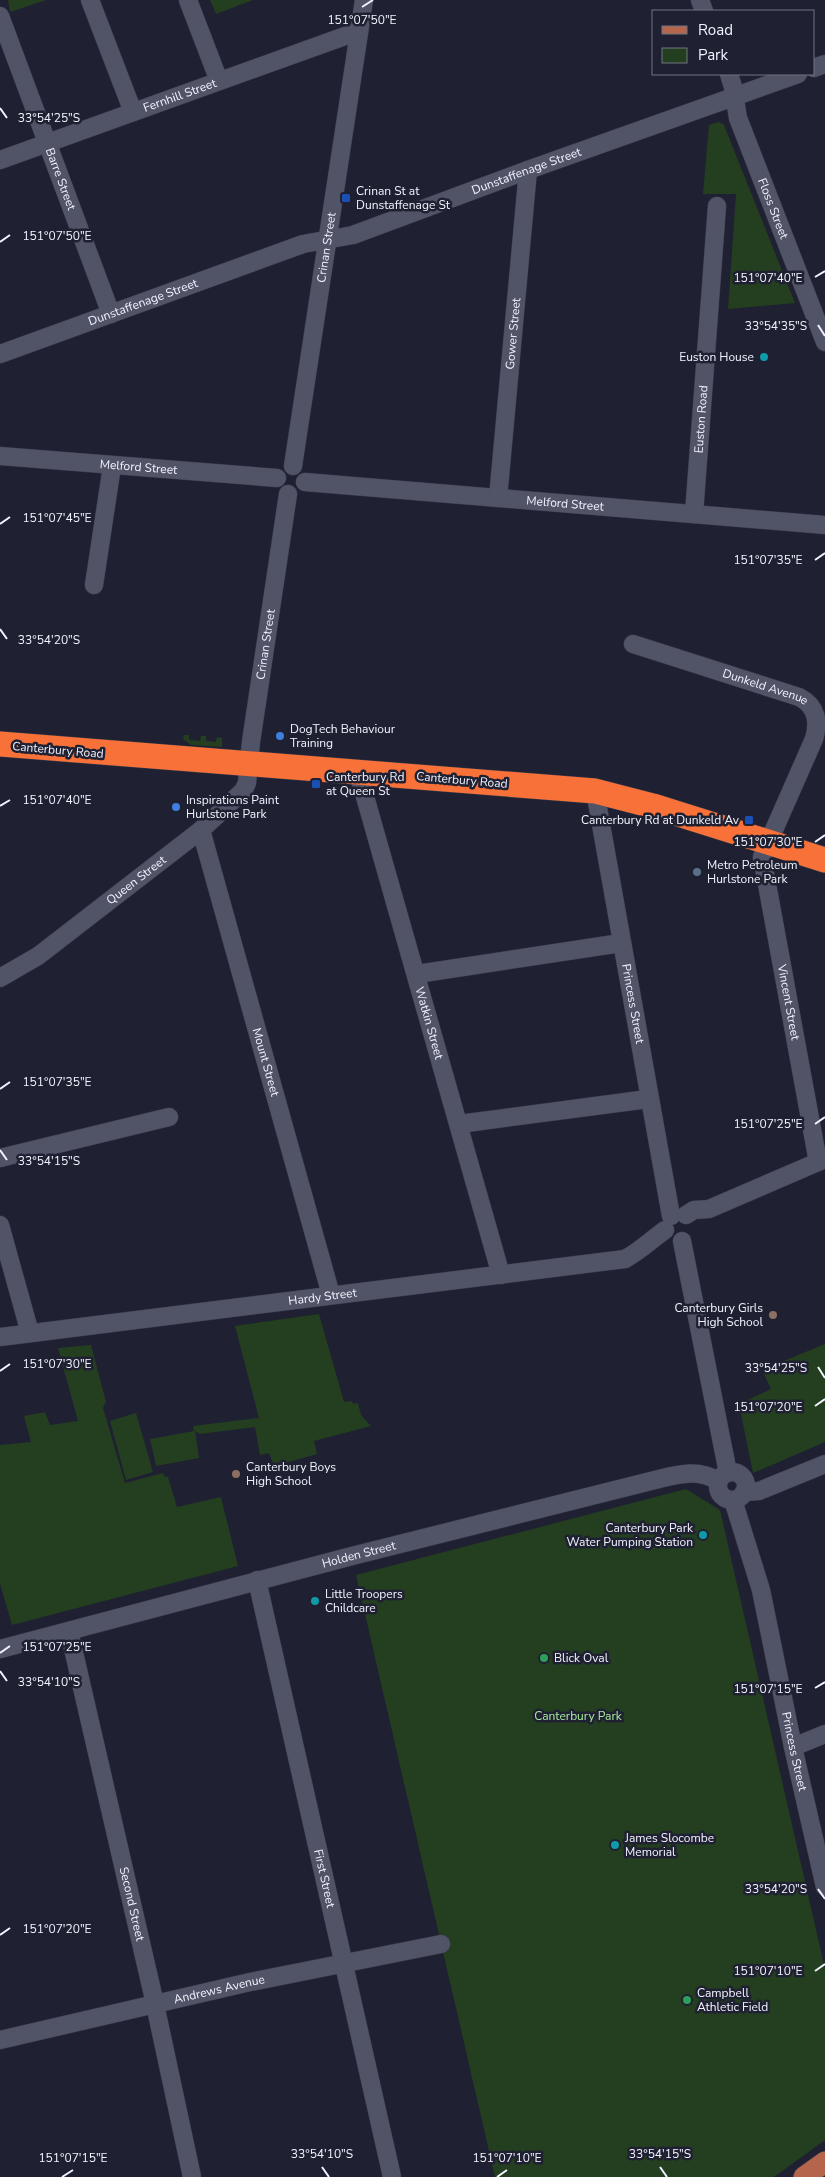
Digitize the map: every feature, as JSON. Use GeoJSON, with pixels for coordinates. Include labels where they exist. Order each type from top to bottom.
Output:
{"type":"FeatureCollection","features":[{"type":"Feature","properties":{"kind":"highway","name":"Canterbury Road"},"geometry":{"type":"LineString","coordinates":[[0,744],[595,791],[653,806],[825,860]]}},
{"type":"Feature","properties":{"kind":"main road"},"geometry":{"type":"LineString","coordinates":[[804,2177],[825,2162]]}},
{"type":"Feature","properties":{"kind":"street"},"geometry":{"type":"LineString","coordinates":[[90,0],[133,112]]}},
{"type":"Feature","properties":{"kind":"street"},"geometry":{"type":"LineString","coordinates":[[188,0],[218,81]]}},
{"type":"Feature","properties":{"kind":"street","name":"Crinan Street"},"geometry":{"type":"LineString","coordinates":[[293,466],[364,0]]}},
{"type":"Feature","properties":{"kind":"street","name":"Barre Street"},"geometry":{"type":"LineString","coordinates":[[0,16],[111,314]]}},
{"type":"Feature","properties":{"kind":"street","name":"Fernhill Street"},"geometry":{"type":"LineString","coordinates":[[0,160],[359,31]]}},
{"type":"Feature","properties":{"kind":"street","name":"Floss Street"},"geometry":{"type":"LineString","coordinates":[[729,75],[738,118],[825,342]]}},
{"type":"Feature","properties":{"kind":"street","name":"Dunstaffenage Street"},"geometry":{"type":"LineString","coordinates":[[0,354],[303,244],[353,236],[528,170],[795,75]]}},
{"type":"Feature","properties":{"kind":"street","name":"Gower Street"},"geometry":{"type":"LineString","coordinates":[[498,498],[528,170]]}},
{"type":"Feature","properties":{"kind":"street","name":"Euston Road"},"geometry":{"type":"LineString","coordinates":[[694,514],[717,206]]}},
{"type":"Feature","properties":{"kind":"street","name":"Melford Street"},"geometry":{"type":"LineString","coordinates":[[0,456],[277,478]]}},
{"type":"Feature","properties":{"kind":"street"},"geometry":{"type":"LineString","coordinates":[[94,585],[112,466]]}},
{"type":"Feature","properties":{"kind":"street"},"geometry":{"type":"LineString","coordinates":[[293,466],[302,470],[305,482],[304,487],[296,494],[288,494],[278,487],[277,478],[285,467],[293,466]]}},
{"type":"Feature","properties":{"kind":"street","name":"Melford Street"},"geometry":{"type":"LineString","coordinates":[[305,482],[825,525]]}},
{"type":"Feature","properties":{"kind":"street","name":"Crinan Street"},"geometry":{"type":"LineString","coordinates":[[248,764],[288,494]]}},
{"type":"Feature","properties":{"kind":"street","name":"Dunkeld Avenue"},"geometry":{"type":"LineString","coordinates":[[633,644],[800,697],[812,707],[817,723],[814,739],[769,842]]}},
{"type":"Feature","properties":{"kind":"street","name":"Queen Street"},"geometry":{"type":"LineString","coordinates":[[0,978],[38,956],[201,830],[243,791],[247,783],[248,764]]}},
{"type":"Feature","properties":{"kind":"street","name":"Watkin Street"},"geometry":{"type":"LineString","coordinates":[[358,772],[501,1275]]}},
{"type":"Feature","properties":{"kind":"street","name":"Princess Street"},"geometry":{"type":"LineString","coordinates":[[595,791],[648,1099],[678,1228],[723,1477]]}},
{"type":"Feature","properties":{"kind":"street","name":"Mount Street"},"geometry":{"type":"LineString","coordinates":[[201,830],[331,1295]]}},
{"type":"Feature","properties":{"kind":"street","name":"Vincent Street"},"geometry":{"type":"LineString","coordinates":[[769,842],[762,857],[821,1161]]}},
{"type":"Feature","properties":{"kind":"street"},"geometry":{"type":"LineString","coordinates":[[416,974],[621,944]]}},
{"type":"Feature","properties":{"kind":"street"},"geometry":{"type":"LineString","coordinates":[[459,1124],[648,1099]]}},
{"type":"Feature","properties":{"kind":"street"},"geometry":{"type":"LineString","coordinates":[[0,1158],[169,1117]]}},
{"type":"Feature","properties":{"kind":"street"},"geometry":{"type":"LineString","coordinates":[[678,1228],[694,1210],[709,1209],[821,1161]]}},
{"type":"Feature","properties":{"kind":"street"},"geometry":{"type":"LineString","coordinates":[[0,1225],[30,1333]]}},
{"type":"Feature","properties":{"kind":"street","name":"Hardy Street"},"geometry":{"type":"LineString","coordinates":[[0,1337],[625,1259],[678,1228]]}},
{"type":"Feature","properties":{"kind":"street"},"geometry":{"type":"LineString","coordinates":[[739,1496],[744,1479],[738,1474],[723,1477],[720,1494],[739,1496],[759,1491],[825,1464]]}},
{"type":"Feature","properties":{"kind":"street","name":"Holden Street"},"geometry":{"type":"LineString","coordinates":[[0,1649],[257,1580],[665,1477],[692,1473],[723,1477]]}},
{"type":"Feature","properties":{"kind":"street","name":"Princess Street"},"geometry":{"type":"LineString","coordinates":[[739,1496],[825,1887]]}},
{"type":"Feature","properties":{"kind":"street","name":"First Street"},"geometry":{"type":"LineString","coordinates":[[257,1580],[345,1962],[392,2177]]}},
{"type":"Feature","properties":{"kind":"street","name":"Second Street"},"geometry":{"type":"LineString","coordinates":[[68,1631],[155,2004],[192,2177]]}},
{"type":"Feature","properties":{"kind":"street"},"geometry":{"type":"LineString","coordinates":[[793,1747],[822,1740]]}},
{"type":"Feature","properties":{"kind":"street","name":"Andrews Avenue"},"geometry":{"type":"LineString","coordinates":[[0,2040],[345,1962],[441,1944]]}},
{"type":"Feature","properties":{"kind":"green space"},"geometry":{"type":"Polygon","coordinates":[[[8,0],[46,0],[10,12],[8,0]]]}},
{"type":"Feature","properties":{"kind":"green space"},"geometry":{"type":"Polygon","coordinates":[[[210,0],[253,0],[216,14],[210,0]]]}},
{"type":"Feature","properties":{"kind":"green space"},"geometry":{"type":"Polygon","coordinates":[[[719,122],[724,125],[795,303],[728,309],[736,194],[703,194],[709,125],[719,122]]]}},
{"type":"Feature","properties":{"kind":"green space"},"geometry":{"type":"Polygon","coordinates":[[[184,735],[189,735],[189,740],[200,741],[201,736],[206,736],[206,741],[216,742],[217,737],[222,738],[222,747],[191,745],[183,739],[184,735]]]}},
{"type":"Feature","properties":{"kind":"green space"},"geometry":{"type":"Polygon","coordinates":[[[319,1314],[344,1402],[352,1401],[353,1404],[358,1403],[361,1415],[371,1426],[314,1441],[317,1454],[274,1466],[269,1453],[260,1455],[255,1427],[200,1434],[195,1431],[199,1458],[156,1466],[150,1439],[194,1431],[193,1426],[259,1418],[235,1326],[319,1314]]]}},
{"type":"Feature","properties":{"kind":"green space"},"geometry":{"type":"Polygon","coordinates":[[[825,1344],[825,1442],[753,1473],[739,1404],[771,1389],[762,1370],[825,1344]]]}},
{"type":"Feature","properties":{"kind":"green space"},"geometry":{"type":"Polygon","coordinates":[[[91,1345],[106,1402],[103,1408],[125,1483],[163,1473],[164,1476],[168,1477],[177,1507],[221,1497],[238,1566],[12,1625],[0,1584],[0,1445],[31,1442],[24,1416],[45,1412],[50,1425],[78,1421],[58,1348],[91,1345]]]}},
{"type":"Feature","properties":{"kind":"green space"},"geometry":{"type":"Polygon","coordinates":[[[136,1413],[153,1472],[126,1480],[110,1421],[136,1413]]]}},
{"type":"Feature","properties":{"kind":"green space","name":"Canterbury Park"},"geometry":{"type":"Polygon","coordinates":[[[686,1489],[720,1510],[825,1969],[825,2140],[774,2177],[495,2177],[356,1575],[686,1489]]]}},
{"type":"Feature","properties":{"kind":"place","name":"Crinan St at Dunstaffenage St"},"geometry":{"type":"Point","coordinates":[346,198]}},
{"type":"Feature","properties":{"kind":"place","name":"Euston House"},"geometry":{"type":"Point","coordinates":[764,357]}},
{"type":"Feature","properties":{"kind":"place","name":"DogTech Behaviour Training"},"geometry":{"type":"Point","coordinates":[280,736]}},
{"type":"Feature","properties":{"kind":"place","name":"Canterbury Rd at Queen St"},"geometry":{"type":"Point","coordinates":[316,784]}},
{"type":"Feature","properties":{"kind":"place","name":"Inspirations Paint Hurlstone Park"},"geometry":{"type":"Point","coordinates":[176,807]}},
{"type":"Feature","properties":{"kind":"place","name":"Canterbury Rd at Dunkeld Av"},"geometry":{"type":"Point","coordinates":[749,820]}},
{"type":"Feature","properties":{"kind":"place","name":"Metro Petroleum Hurlstone Park"},"geometry":{"type":"Point","coordinates":[697,872]}},
{"type":"Feature","properties":{"kind":"place","name":"Canterbury Girls High School"},"geometry":{"type":"Point","coordinates":[773,1315]}},
{"type":"Feature","properties":{"kind":"place","name":"Canterbury Boys High School"},"geometry":{"type":"Point","coordinates":[236,1474]}},
{"type":"Feature","properties":{"kind":"place","name":"Canterbury Park Water Pumping Station"},"geometry":{"type":"Point","coordinates":[703,1535]}},
{"type":"Feature","properties":{"kind":"place","name":"Little Troopers Childcare"},"geometry":{"type":"Point","coordinates":[315,1601]}},
{"type":"Feature","properties":{"kind":"place","name":"Blick Oval"},"geometry":{"type":"Point","coordinates":[544,1658]}},
{"type":"Feature","properties":{"kind":"place","name":"James Slocombe Memorial"},"geometry":{"type":"Point","coordinates":[615,1845]}},
{"type":"Feature","properties":{"kind":"place","name":"Campbell Athletic Field"},"geometry":{"type":"Point","coordinates":[687,2000]}}]}
